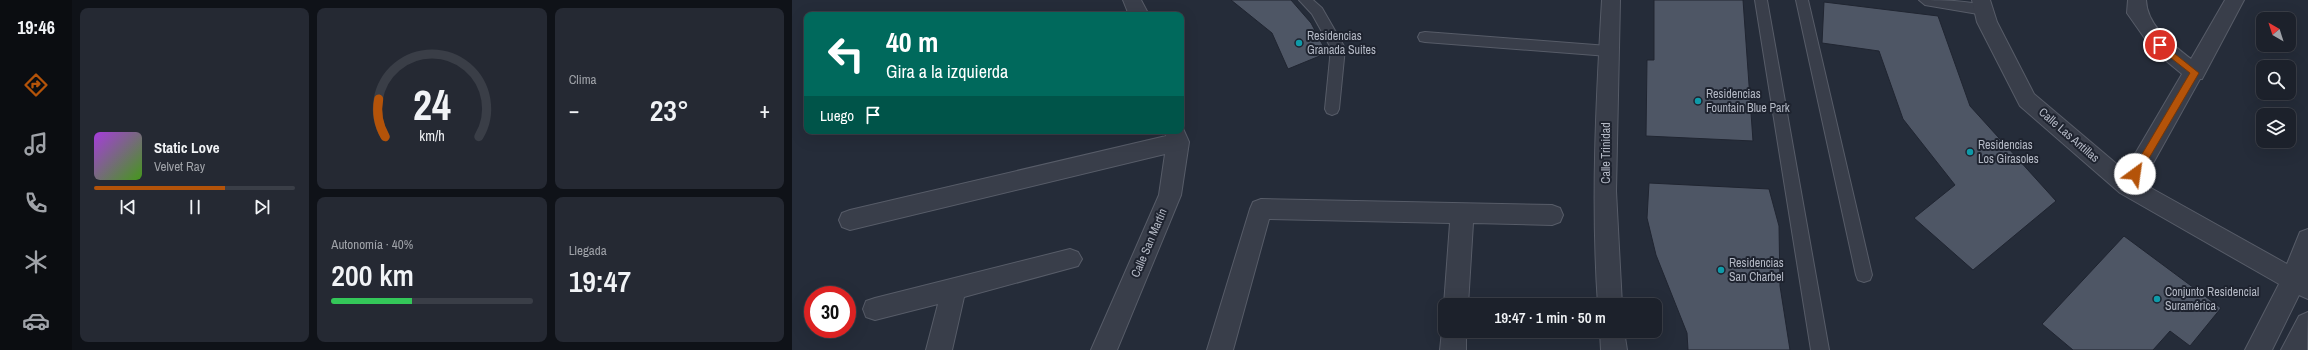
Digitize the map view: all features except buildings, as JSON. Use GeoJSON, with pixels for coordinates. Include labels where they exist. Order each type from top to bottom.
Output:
{"type":"FeatureCollection","features":[{"type":"Feature","properties":{"kind":"street"},"geometry":{"type":"LineString","coordinates":[[1132,0],[1138,12]]}},
{"type":"Feature","properties":{"kind":"street","name":"Calle Trinidad"},"geometry":{"type":"LineString","coordinates":[[1609,298],[1605,259],[1608,51],[1611,0]]}},
{"type":"Feature","properties":{"kind":"street"},"geometry":{"type":"LineString","coordinates":[[2137,0],[2137,13],[2160,45],[2195,73]]}},
{"type":"Feature","properties":{"kind":"street"},"geometry":{"type":"LineString","coordinates":[[2128,186],[2195,73],[2235,0]]}},
{"type":"Feature","properties":{"kind":"street","name":"Calle Las Antillas"},"geometry":{"type":"LineString","coordinates":[[1983,5],[1987,22],[2027,100],[2128,186],[2301,284]]}},
{"type":"Feature","properties":{"kind":"street"},"geometry":{"type":"LineString","coordinates":[[850,220],[1176,136]]}},
{"type":"Feature","properties":{"kind":"street","name":"Calle San Martín"},"geometry":{"type":"LineString","coordinates":[[1104,350],[1170,195],[1176,136]]}},
{"type":"Feature","properties":{"kind":"street"},"geometry":{"type":"LineString","coordinates":[[1220,350],[1261,209],[1552,216]]}},
{"type":"Feature","properties":{"kind":"street"},"geometry":{"type":"LineString","coordinates":[[1456,298],[1462,213]]}},
{"type":"Feature","properties":{"kind":"street"},"geometry":{"type":"LineString","coordinates":[[2258,350],[2301,284],[2308,239]]}},
{"type":"Feature","properties":{"kind":"street"},"geometry":{"type":"LineString","coordinates":[[875,309],[1070,259]]}},
{"type":"Feature","properties":{"kind":"street"},"geometry":{"type":"LineString","coordinates":[[939,350],[954,289]]}},
{"type":"Feature","properties":{"kind":"street"},"geometry":{"type":"LineString","coordinates":[[2294,350],[2308,324]]}},
{"type":"Feature","properties":{"kind":"street"},"geometry":{"type":"LineString","coordinates":[[1453,350],[1454,338]]}},
{"type":"Feature","properties":{"kind":"street"},"geometry":{"type":"LineString","coordinates":[[1613,338],[1614,350]]}},
{"type":"Feature","properties":{"kind":"lane"},"geometry":{"type":"LineString","coordinates":[[1305,0],[1317,11],[1338,48],[1332,109]]}},
{"type":"Feature","properties":{"kind":"lane"},"geometry":{"type":"LineString","coordinates":[[1761,0],[1820,350]]}},
{"type":"Feature","properties":{"kind":"lane"},"geometry":{"type":"LineString","coordinates":[[1802,0],[1864,275]]}},
{"type":"Feature","properties":{"kind":"lane"},"geometry":{"type":"LineString","coordinates":[[1925,0],[1983,5]]}},
{"type":"Feature","properties":{"kind":"lane"},"geometry":{"type":"LineString","coordinates":[[1425,37],[1608,51]]}},
{"type":"Feature","properties":{"kind":"place","name":"Residencias Granada Suites"},"geometry":{"type":"Point","coordinates":[1299,43]}},
{"type":"Feature","properties":{"kind":"place","name":"Residencias Fountain Blue Park"},"geometry":{"type":"Point","coordinates":[1698,101]}},
{"type":"Feature","properties":{"kind":"place","name":"Residencias Los Girasoles"},"geometry":{"type":"Point","coordinates":[1970,152]}},
{"type":"Feature","properties":{"kind":"place","name":"Residencias San Charbel"},"geometry":{"type":"Point","coordinates":[1721,270]}},
{"type":"Feature","properties":{"kind":"place","name":"Conjunto Residencial Suramérica"},"geometry":{"type":"Point","coordinates":[2157,299]}},
{"type":"Feature","properties":{"kind":"route"},"geometry":{"type":"LineString","coordinates":[[2135,174],[2195,73],[2160,45]]}}]}
